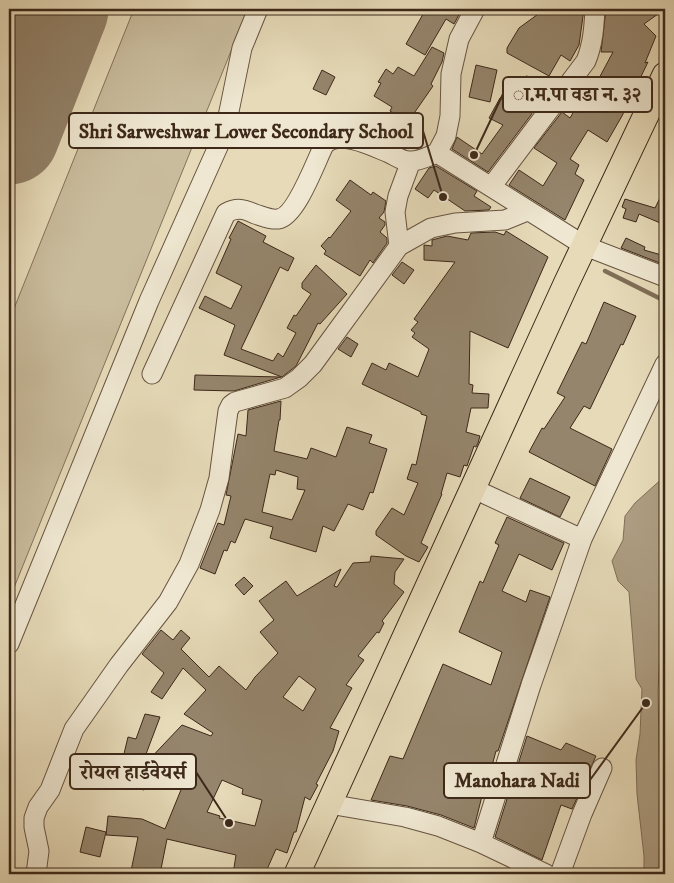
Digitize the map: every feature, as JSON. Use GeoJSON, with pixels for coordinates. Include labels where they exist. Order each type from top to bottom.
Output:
{"type":"FeatureCollection","features":[{"type":"Feature","properties":{"kind":"main road"},"geometry":{"type":"LineString","coordinates":[[300,873],[329,804],[665,75]]}},
{"type":"Feature","properties":{"kind":"street"},"geometry":{"type":"LineString","coordinates":[[9,644],[149,301],[225,131],[242,48],[258,9]]}},
{"type":"Feature","properties":{"kind":"street"},"geometry":{"type":"LineString","coordinates":[[437,154],[446,136],[450,116],[451,74],[458,39],[475,9]]}},
{"type":"Feature","properties":{"kind":"street"},"geometry":{"type":"LineString","coordinates":[[491,187],[586,61],[591,48],[595,9]]}},
{"type":"Feature","properties":{"kind":"street"},"geometry":{"type":"LineString","coordinates":[[152,374],[226,213],[242,208],[266,218],[278,219],[287,216],[295,206],[324,145],[329,140],[343,139],[361,143],[403,160],[411,161],[437,154],[585,246],[665,277]]}},
{"type":"Feature","properties":{"kind":"street"},"geometry":{"type":"LineString","coordinates":[[399,246],[396,212],[398,196],[411,161]]}},
{"type":"Feature","properties":{"kind":"street"},"geometry":{"type":"LineString","coordinates":[[36,874],[38,851],[34,818],[38,807],[50,790],[74,729],[119,665],[168,602],[188,564],[210,510],[219,478],[228,411],[231,406],[235,402],[285,388],[299,378],[312,364],[399,246],[431,228],[455,223],[505,220],[527,211]]}},
{"type":"Feature","properties":{"kind":"street"},"geometry":{"type":"LineString","coordinates":[[481,843],[531,685],[582,539],[665,364]]}},
{"type":"Feature","properties":{"kind":"street"},"geometry":{"type":"LineString","coordinates":[[474,490],[582,539]]}},
{"type":"Feature","properties":{"kind":"street"},"geometry":{"type":"LineString","coordinates":[[560,874],[582,814],[602,768]]}},
{"type":"Feature","properties":{"kind":"street"},"geometry":{"type":"LineString","coordinates":[[329,804],[405,816],[438,826],[481,843],[546,874]]}},
{"type":"Feature","properties":{"kind":"shaded area"},"geometry":{"type":"Polygon","coordinates":[[[134,9],[248,9],[9,600],[9,321],[134,9]]]}},
{"type":"Feature","properties":{"kind":"shaded area"},"geometry":{"type":"Polygon","coordinates":[[[665,476],[665,553],[658,691],[660,796],[665,874],[644,874],[636,760],[640,734],[642,689],[636,679],[629,592],[618,581],[612,561],[623,540],[625,516],[635,503],[665,476]]]}},
{"type":"Feature","properties":{"kind":"building"},"geometry":{"type":"Polygon","coordinates":[[[426,9],[462,9],[454,24],[446,19],[425,55],[406,44],[426,9]]]}},
{"type":"Feature","properties":{"kind":"building"},"geometry":{"type":"Polygon","coordinates":[[[545,9],[584,9],[579,45],[570,61],[561,55],[549,76],[507,53],[507,48],[519,28],[545,9]]]}},
{"type":"Feature","properties":{"kind":"building"},"geometry":{"type":"Polygon","coordinates":[[[606,9],[665,9],[644,24],[656,36],[645,63],[648,62],[607,142],[588,130],[570,159],[579,165],[575,174],[584,180],[565,220],[509,185],[519,170],[543,186],[557,163],[534,148],[562,112],[570,118],[584,94],[589,97],[613,52],[601,52],[606,9]]]}},
{"type":"Feature","properties":{"kind":"building"},"geometry":{"type":"Polygon","coordinates":[[[432,47],[444,53],[442,62],[431,84],[433,86],[408,122],[390,111],[392,107],[374,96],[381,83],[378,82],[386,69],[393,74],[398,67],[414,76],[432,47]]]}},
{"type":"Feature","properties":{"kind":"building"},"geometry":{"type":"Polygon","coordinates":[[[476,65],[497,70],[490,102],[469,97],[476,65]]]}},
{"type":"Feature","properties":{"kind":"building"},"geometry":{"type":"Polygon","coordinates":[[[322,70],[335,77],[326,95],[313,89],[322,70]]]}},
{"type":"Feature","properties":{"kind":"building"},"geometry":{"type":"Polygon","coordinates":[[[526,76],[549,81],[531,115],[488,172],[452,149],[457,137],[482,154],[503,125],[489,118],[500,98],[511,104],[526,76]]]}},
{"type":"Feature","properties":{"kind":"building"},"geometry":{"type":"Polygon","coordinates":[[[436,166],[477,191],[474,196],[491,207],[489,210],[465,211],[434,190],[428,198],[415,189],[429,168],[436,166]]]}},
{"type":"Feature","properties":{"kind":"building"},"geometry":{"type":"Polygon","coordinates":[[[350,180],[371,195],[373,192],[386,201],[384,212],[379,218],[385,222],[380,232],[387,238],[387,243],[373,263],[370,260],[360,276],[324,254],[326,251],[321,246],[330,238],[351,211],[336,200],[350,180]]]}},
{"type":"Feature","properties":{"kind":"building"},"geometry":{"type":"Polygon","coordinates":[[[665,188],[665,225],[639,214],[636,222],[623,218],[626,209],[622,207],[625,199],[655,208],[665,188]]]}},
{"type":"Feature","properties":{"kind":"building"},"geometry":{"type":"Polygon","coordinates":[[[238,221],[266,236],[263,242],[294,258],[288,271],[280,267],[241,349],[273,361],[278,353],[283,357],[296,333],[287,328],[294,315],[296,316],[311,294],[302,288],[302,283],[316,265],[347,294],[320,324],[318,323],[296,366],[282,377],[224,355],[235,325],[199,308],[205,296],[231,309],[242,286],[216,273],[231,239],[229,238],[238,221]]]}},
{"type":"Feature","properties":{"kind":"building"},"geometry":{"type":"Polygon","coordinates":[[[506,231],[548,257],[508,348],[470,331],[469,384],[473,385],[472,393],[489,394],[488,408],[471,408],[466,432],[480,436],[478,443],[476,447],[474,446],[467,466],[464,465],[460,477],[447,473],[442,494],[421,543],[428,547],[419,562],[406,556],[376,535],[376,531],[392,508],[404,515],[418,483],[407,479],[412,464],[416,465],[427,416],[362,384],[372,363],[386,370],[389,363],[418,377],[429,349],[412,337],[415,333],[411,330],[418,322],[414,319],[455,262],[424,260],[424,245],[432,246],[432,240],[447,236],[468,240],[471,233],[495,232],[504,235],[506,231]]]}},
{"type":"Feature","properties":{"kind":"building"},"geometry":{"type":"Polygon","coordinates":[[[626,238],[645,247],[644,250],[665,256],[665,265],[621,248],[626,238]]]}},
{"type":"Feature","properties":{"kind":"building"},"geometry":{"type":"Polygon","coordinates":[[[402,262],[414,270],[404,284],[392,275],[402,262]]]}},
{"type":"Feature","properties":{"kind":"building"},"geometry":{"type":"Polygon","coordinates":[[[604,302],[636,316],[590,409],[584,406],[570,428],[612,449],[595,486],[529,452],[542,428],[544,429],[565,397],[557,393],[582,342],[586,344],[604,302]]]}},
{"type":"Feature","properties":{"kind":"building"},"geometry":{"type":"Polygon","coordinates":[[[347,337],[358,344],[351,357],[338,349],[347,337]]]}},
{"type":"Feature","properties":{"kind":"building"},"geometry":{"type":"Polygon","coordinates":[[[195,375],[281,377],[234,391],[194,390],[195,375]]]}},
{"type":"Feature","properties":{"kind":"building"},"geometry":{"type":"Polygon","coordinates":[[[281,401],[280,420],[274,451],[307,459],[311,448],[336,457],[347,427],[372,435],[369,443],[387,449],[373,493],[370,492],[363,510],[348,504],[334,531],[323,526],[316,552],[270,538],[273,527],[245,519],[235,543],[231,541],[227,551],[224,550],[215,574],[200,568],[218,523],[224,525],[231,496],[226,495],[238,434],[246,436],[248,410],[281,401]],[[276,470],[275,475],[270,474],[262,512],[292,520],[305,490],[297,489],[298,477],[276,470]]]}},
{"type":"Feature","properties":{"kind":"building"},"geometry":{"type":"Polygon","coordinates":[[[530,478],[570,497],[560,517],[520,498],[530,478]]]}},
{"type":"Feature","properties":{"kind":"building"},"geometry":{"type":"Polygon","coordinates":[[[507,517],[564,543],[552,570],[519,554],[502,591],[526,602],[530,590],[550,597],[498,751],[496,751],[474,828],[441,815],[407,806],[371,800],[390,756],[403,759],[443,664],[491,685],[502,652],[459,632],[480,581],[483,583],[499,545],[495,543],[507,517]]]}},
{"type":"Feature","properties":{"kind":"building"},"geometry":{"type":"Polygon","coordinates":[[[371,556],[404,559],[395,572],[394,584],[404,592],[382,621],[384,623],[379,633],[377,632],[358,656],[364,660],[346,685],[352,688],[330,728],[339,731],[333,751],[310,800],[305,797],[296,832],[294,832],[287,853],[276,849],[265,874],[233,874],[236,855],[167,839],[160,874],[144,874],[131,871],[138,837],[106,835],[108,816],[142,819],[165,829],[185,780],[149,770],[144,790],[125,785],[182,725],[211,736],[213,733],[184,714],[206,690],[183,668],[162,699],[151,692],[164,673],[142,654],[161,630],[173,640],[181,630],[190,638],[181,649],[209,677],[219,666],[246,690],[255,677],[278,653],[260,632],[274,620],[259,601],[286,581],[297,596],[341,569],[334,586],[337,587],[353,563],[370,562],[371,556]],[[299,676],[283,697],[303,711],[316,689],[299,676]],[[222,780],[207,812],[220,816],[219,818],[255,826],[262,800],[242,794],[243,789],[222,780]]]}},
{"type":"Feature","properties":{"kind":"building"},"geometry":{"type":"Polygon","coordinates":[[[244,577],[253,586],[244,595],[235,585],[244,577]]]}},
{"type":"Feature","properties":{"kind":"building"},"geometry":{"type":"Polygon","coordinates":[[[145,714],[160,717],[143,762],[123,758],[128,737],[136,739],[145,714]]]}},
{"type":"Feature","properties":{"kind":"building"},"geometry":{"type":"Polygon","coordinates":[[[527,736],[561,750],[566,743],[596,756],[572,809],[561,805],[542,860],[495,837],[527,736]]]}},
{"type":"Feature","properties":{"kind":"building"},"geometry":{"type":"Polygon","coordinates":[[[86,827],[106,832],[100,857],[80,852],[86,827]]]}},
{"type":"Feature","properties":{"kind":"waterway"},"geometry":{"type":"LineString","coordinates":[[605,271],[665,301]]}},
{"type":"Feature","properties":{"kind":"taxiway"},"geometry":{"type":"LineString","coordinates":[[9,27],[32,9]]}},
{"type":"Feature","properties":{"kind":"runway"},"geometry":{"type":"LineString","coordinates":[[9,134],[58,9]]}},
{"type":"Feature","properties":{"kind":"place","name":"ा.म.पा वडा न. ३२"},"geometry":{"type":"Point","coordinates":[474,155]}},
{"type":"Feature","properties":{"kind":"place","name":"Shri Sarweshwar Lower Secondary School"},"geometry":{"type":"Point","coordinates":[443,197]}},
{"type":"Feature","properties":{"kind":"place","name":"Manohara Nadi"},"geometry":{"type":"Point","coordinates":[646,703]}},
{"type":"Feature","properties":{"kind":"place","name":"रोयल हार्डवेयर्स"},"geometry":{"type":"Point","coordinates":[229,823]}}]}
